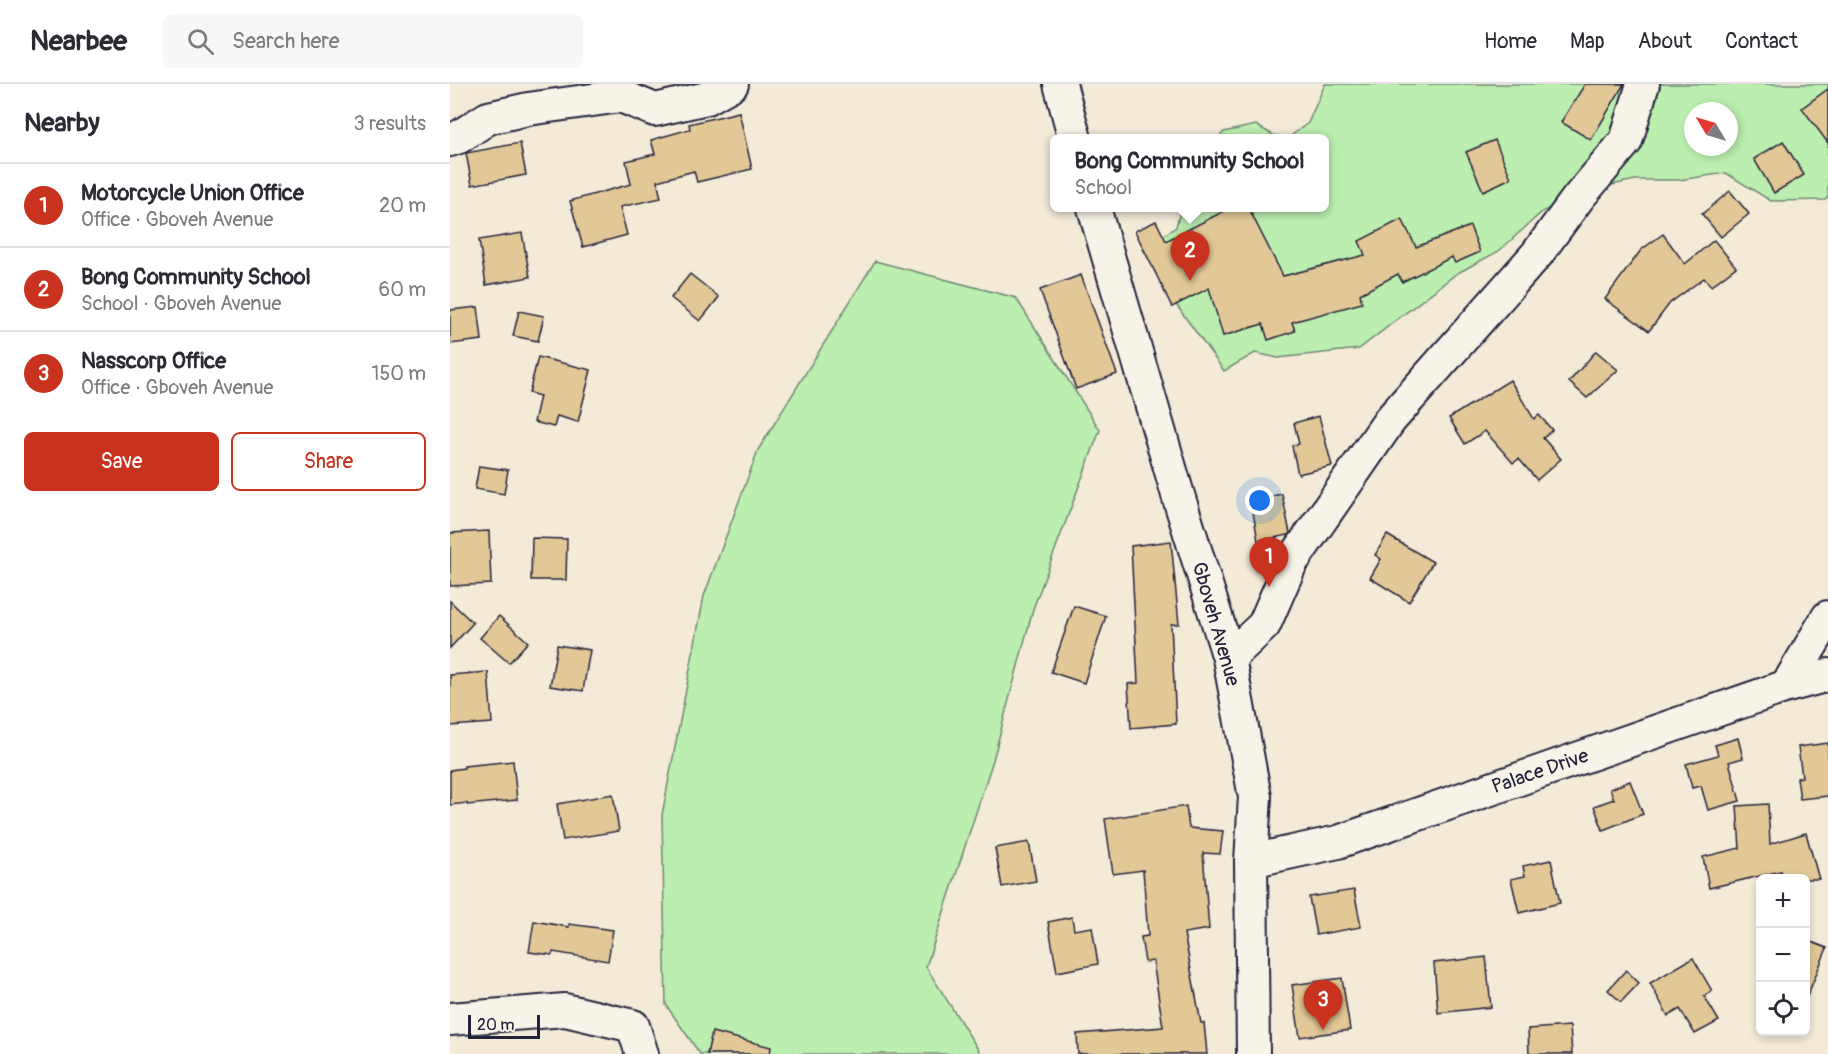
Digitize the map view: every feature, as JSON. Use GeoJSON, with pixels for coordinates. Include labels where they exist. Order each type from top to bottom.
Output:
{"type":"FeatureCollection","features":[{"type":"Feature","properties":{"kind":"street"},"geometry":{"type":"LineString","coordinates":[[450,140],[459,137],[488,118],[528,109],[621,96],[655,110],[707,98],[732,84]]}},
{"type":"Feature","properties":{"kind":"street"},"geometry":{"type":"LineString","coordinates":[[1060,84],[1074,134]]}},
{"type":"Feature","properties":{"kind":"street"},"geometry":{"type":"LineString","coordinates":[[1229,658],[1264,625],[1291,563],[1390,420],[1537,254],[1578,198],[1626,141],[1643,84]]}},
{"type":"Feature","properties":{"kind":"street","name":"Gboveh Avenue"},"geometry":{"type":"LineString","coordinates":[[1095,212],[1178,495],[1229,658],[1255,797],[1251,861],[1253,1054]]}},
{"type":"Feature","properties":{"kind":"street"},"geometry":{"type":"LineString","coordinates":[[1787,686],[1828,617]]}},
{"type":"Feature","properties":{"kind":"street","name":"Palace Drive"},"geometry":{"type":"LineString","coordinates":[[1251,861],[1338,842],[1787,686],[1828,675]]}},
{"type":"Feature","properties":{"kind":"street"},"geometry":{"type":"LineString","coordinates":[[450,1019],[565,1010],[633,1026],[642,1054]]}},
{"type":"Feature","properties":{"kind":"green space"},"geometry":{"type":"Polygon","coordinates":[[[1325,84],[1828,84],[1828,197],[1825,200],[1771,201],[1726,173],[1679,180],[1635,180],[1588,190],[1542,212],[1499,251],[1456,274],[1359,349],[1278,358],[1255,353],[1224,371],[1175,303],[1143,249],[1176,227],[1180,212],[1329,212],[1329,134],[1293,134],[1308,123],[1325,84]]]}},
{"type":"Feature","properties":{"kind":"green space"},"geometry":{"type":"Polygon","coordinates":[[[1256,125],[1271,134],[1222,134],[1256,125]]]}},
{"type":"Feature","properties":{"kind":"green space"},"geometry":{"type":"Polygon","coordinates":[[[875,261],[1016,298],[1100,430],[1033,609],[993,760],[926,967],[981,1054],[700,1054],[666,1005],[662,815],[704,596],[758,450],[875,261]]]}},
{"type":"Feature","properties":{"kind":"building"},"geometry":{"type":"Polygon","coordinates":[[[1585,84],[1624,84],[1591,140],[1561,122],[1585,84]]]}},
{"type":"Feature","properties":{"kind":"building"},"geometry":{"type":"Polygon","coordinates":[[[1828,89],[1828,143],[1802,108],[1828,89]]]}},
{"type":"Feature","properties":{"kind":"building"},"geometry":{"type":"Polygon","coordinates":[[[739,112],[752,169],[697,182],[694,171],[657,181],[661,198],[620,207],[627,235],[583,247],[570,201],[631,184],[626,161],[655,154],[651,140],[690,129],[689,124],[739,112]]]}},
{"type":"Feature","properties":{"kind":"building"},"geometry":{"type":"Polygon","coordinates":[[[1495,140],[1511,178],[1483,191],[1466,152],[1495,140]]]}},
{"type":"Feature","properties":{"kind":"building"},"geometry":{"type":"Polygon","coordinates":[[[1783,141],[1804,175],[1774,193],[1754,159],[1783,141]]]}},
{"type":"Feature","properties":{"kind":"building"},"geometry":{"type":"Polygon","coordinates":[[[520,143],[526,175],[472,185],[466,153],[520,143]]]}},
{"type":"Feature","properties":{"kind":"building"},"geometry":{"type":"Polygon","coordinates":[[[1730,191],[1749,214],[1721,237],[1702,214],[1730,191]]]}},
{"type":"Feature","properties":{"kind":"building"},"geometry":{"type":"Polygon","coordinates":[[[1222,212],[1251,212],[1283,276],[1365,255],[1359,241],[1402,219],[1416,247],[1470,226],[1480,252],[1455,263],[1452,257],[1402,282],[1398,274],[1360,294],[1362,303],[1292,322],[1295,331],[1268,340],[1263,324],[1223,336],[1209,288],[1172,307],[1135,231],[1156,221],[1166,241],[1222,212]]]}},
{"type":"Feature","properties":{"kind":"building"},"geometry":{"type":"Polygon","coordinates":[[[522,233],[530,277],[486,285],[479,240],[522,233]]]}},
{"type":"Feature","properties":{"kind":"building"},"geometry":{"type":"Polygon","coordinates":[[[1663,234],[1685,264],[1714,240],[1736,267],[1711,286],[1704,278],[1670,303],[1649,331],[1605,299],[1641,250],[1663,234]]]}},
{"type":"Feature","properties":{"kind":"building"},"geometry":{"type":"Polygon","coordinates":[[[690,274],[719,297],[700,321],[671,298],[690,274]]]}},
{"type":"Feature","properties":{"kind":"building"},"geometry":{"type":"Polygon","coordinates":[[[1081,275],[1117,374],[1076,389],[1040,290],[1081,275]]]}},
{"type":"Feature","properties":{"kind":"building"},"geometry":{"type":"Polygon","coordinates":[[[478,307],[482,340],[450,344],[450,310],[478,307]]]}},
{"type":"Feature","properties":{"kind":"building"},"geometry":{"type":"Polygon","coordinates":[[[519,311],[544,316],[538,341],[513,336],[519,311]]]}},
{"type":"Feature","properties":{"kind":"building"},"geometry":{"type":"Polygon","coordinates":[[[1596,351],[1618,370],[1587,398],[1569,382],[1596,351]]]}},
{"type":"Feature","properties":{"kind":"building"},"geometry":{"type":"Polygon","coordinates":[[[538,357],[591,370],[578,422],[557,416],[554,427],[534,422],[540,396],[529,393],[538,357]]]}},
{"type":"Feature","properties":{"kind":"building"},"geometry":{"type":"Polygon","coordinates":[[[1510,380],[1534,419],[1539,415],[1552,430],[1543,438],[1561,459],[1537,480],[1519,459],[1513,463],[1485,431],[1465,444],[1449,418],[1510,380]]]}},
{"type":"Feature","properties":{"kind":"building"},"geometry":{"type":"Polygon","coordinates":[[[1319,416],[1332,466],[1298,474],[1292,446],[1299,444],[1294,423],[1319,416]]]}},
{"type":"Feature","properties":{"kind":"building"},"geometry":{"type":"Polygon","coordinates":[[[479,466],[508,470],[504,494],[475,489],[479,466]]]}},
{"type":"Feature","properties":{"kind":"building"},"geometry":{"type":"Polygon","coordinates":[[[1282,494],[1290,533],[1258,541],[1251,500],[1282,494]]]}},
{"type":"Feature","properties":{"kind":"building"},"geometry":{"type":"Polygon","coordinates":[[[489,531],[491,584],[450,586],[450,533],[489,531]]]}},
{"type":"Feature","properties":{"kind":"building"},"geometry":{"type":"Polygon","coordinates":[[[1387,535],[1433,562],[1409,602],[1370,578],[1381,559],[1375,555],[1387,535]]]}},
{"type":"Feature","properties":{"kind":"building"},"geometry":{"type":"Polygon","coordinates":[[[532,538],[567,539],[566,580],[531,580],[532,538]]]}},
{"type":"Feature","properties":{"kind":"building"},"geometry":{"type":"Polygon","coordinates":[[[1171,541],[1179,624],[1171,624],[1176,724],[1131,728],[1128,684],[1138,683],[1131,546],[1171,541]]]}},
{"type":"Feature","properties":{"kind":"building"},"geometry":{"type":"Polygon","coordinates":[[[450,601],[473,623],[450,648],[450,601]]]}},
{"type":"Feature","properties":{"kind":"building"},"geometry":{"type":"Polygon","coordinates":[[[1074,606],[1106,616],[1084,683],[1051,672],[1074,606]]]}},
{"type":"Feature","properties":{"kind":"building"},"geometry":{"type":"Polygon","coordinates":[[[499,616],[528,642],[509,663],[480,638],[499,616]]]}},
{"type":"Feature","properties":{"kind":"building"},"geometry":{"type":"Polygon","coordinates":[[[557,645],[590,650],[583,691],[550,686],[557,645]]]}},
{"type":"Feature","properties":{"kind":"building"},"geometry":{"type":"Polygon","coordinates":[[[488,672],[492,723],[450,726],[450,675],[488,672]]]}},
{"type":"Feature","properties":{"kind":"building"},"geometry":{"type":"Polygon","coordinates":[[[1738,738],[1743,758],[1729,762],[1740,801],[1708,810],[1701,786],[1692,788],[1686,764],[1718,755],[1715,745],[1738,738]]]}},
{"type":"Feature","properties":{"kind":"building"},"geometry":{"type":"Polygon","coordinates":[[[1828,743],[1828,796],[1800,799],[1797,778],[1802,777],[1798,747],[1828,743]]]}},
{"type":"Feature","properties":{"kind":"building"},"geometry":{"type":"Polygon","coordinates":[[[513,761],[517,800],[450,805],[450,770],[464,768],[464,766],[513,761]]]}},
{"type":"Feature","properties":{"kind":"building"},"geometry":{"type":"Polygon","coordinates":[[[1630,781],[1643,814],[1603,830],[1594,806],[1614,799],[1610,789],[1630,781]]]}},
{"type":"Feature","properties":{"kind":"building"},"geometry":{"type":"Polygon","coordinates":[[[613,794],[619,831],[563,840],[557,804],[613,794]]]}},
{"type":"Feature","properties":{"kind":"building"},"geometry":{"type":"Polygon","coordinates":[[[1768,804],[1770,844],[1806,833],[1819,879],[1810,879],[1810,874],[1782,874],[1781,871],[1756,874],[1756,877],[1709,888],[1703,857],[1740,848],[1737,806],[1768,804]]]}},
{"type":"Feature","properties":{"kind":"building"},"geometry":{"type":"Polygon","coordinates":[[[1186,806],[1189,828],[1223,831],[1220,854],[1203,853],[1209,929],[1184,933],[1201,1023],[1204,1023],[1207,1054],[1078,1054],[1077,1034],[1163,1027],[1153,961],[1145,962],[1141,937],[1148,936],[1143,870],[1113,874],[1105,819],[1186,806]]]}},
{"type":"Feature","properties":{"kind":"building"},"geometry":{"type":"Polygon","coordinates":[[[1029,842],[1036,881],[1002,887],[995,848],[1029,842]]]}},
{"type":"Feature","properties":{"kind":"building"},"geometry":{"type":"Polygon","coordinates":[[[1551,860],[1560,903],[1519,913],[1511,879],[1525,876],[1523,866],[1551,860]]]}},
{"type":"Feature","properties":{"kind":"building"},"geometry":{"type":"Polygon","coordinates":[[[1354,890],[1361,927],[1316,935],[1309,897],[1354,890]]]}},
{"type":"Feature","properties":{"kind":"building"},"geometry":{"type":"Polygon","coordinates":[[[1072,917],[1074,930],[1092,927],[1098,964],[1057,972],[1048,922],[1072,917]]]}},
{"type":"Feature","properties":{"kind":"building"},"geometry":{"type":"Polygon","coordinates":[[[534,921],[569,927],[569,924],[613,930],[608,961],[553,952],[552,955],[529,952],[534,921]]]}},
{"type":"Feature","properties":{"kind":"building"},"geometry":{"type":"Polygon","coordinates":[[[1810,942],[1827,948],[1810,989],[1810,942]]]}},
{"type":"Feature","properties":{"kind":"building"},"geometry":{"type":"Polygon","coordinates":[[[1486,957],[1491,1007],[1438,1013],[1434,963],[1486,957]]]}},
{"type":"Feature","properties":{"kind":"building"},"geometry":{"type":"Polygon","coordinates":[[[1693,958],[1712,991],[1704,996],[1719,1021],[1695,1034],[1680,1009],[1668,1016],[1650,983],[1693,958]]]}},
{"type":"Feature","properties":{"kind":"building"},"geometry":{"type":"Polygon","coordinates":[[[1626,970],[1639,983],[1621,1002],[1608,990],[1626,970]]]}},
{"type":"Feature","properties":{"kind":"building"},"geometry":{"type":"Polygon","coordinates":[[[1342,978],[1350,1030],[1300,1037],[1292,985],[1342,978]]]}},
{"type":"Feature","properties":{"kind":"building"},"geometry":{"type":"Polygon","coordinates":[[[1570,1026],[1572,1054],[1529,1054],[1528,1029],[1570,1026]]]}},
{"type":"Feature","properties":{"kind":"building"},"geometry":{"type":"Polygon","coordinates":[[[712,1032],[771,1047],[770,1054],[707,1054],[712,1032]]]}},
{"type":"Feature","properties":{"kind":"place","name":"Bong Community School"},"geometry":{"type":"Point","coordinates":[1190,281]}},
{"type":"Feature","properties":{"kind":"place","name":"Motorcycle Union Office"},"geometry":{"type":"Point","coordinates":[1269,587]}},
{"type":"Feature","properties":{"kind":"place","name":"Nasscorp Office"},"geometry":{"type":"Point","coordinates":[1323,1030]}}]}
